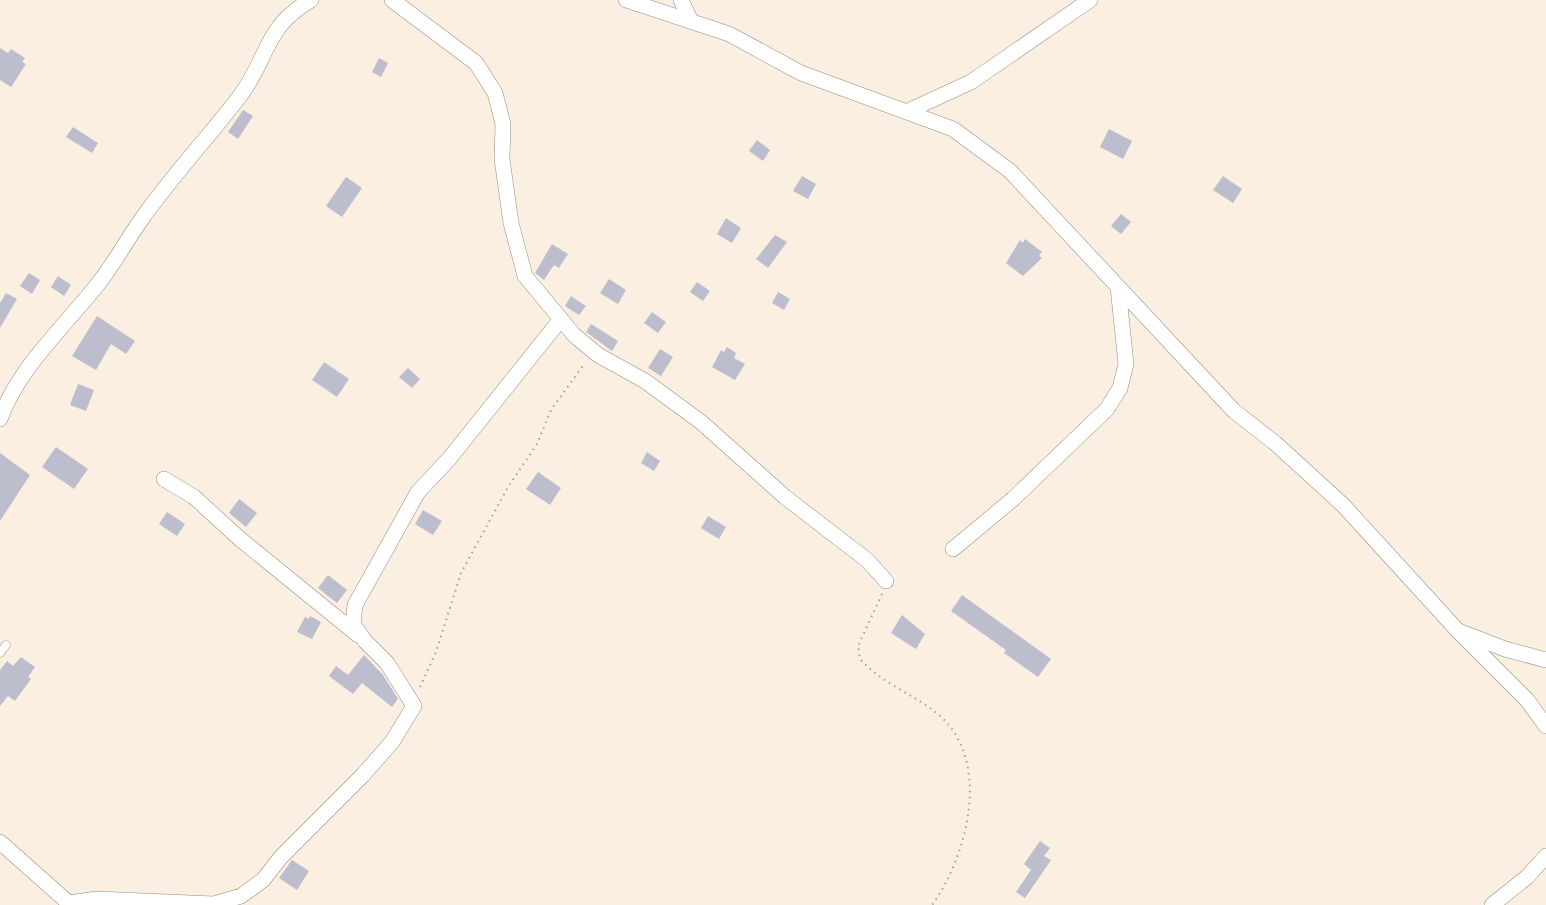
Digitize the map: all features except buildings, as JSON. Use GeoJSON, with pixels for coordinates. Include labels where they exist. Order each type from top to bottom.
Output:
{"type":"FeatureCollection","features":[{"type":"Feature","properties":{"kind":"street"},"geometry":{"type":"LineString","coordinates":[[0,419],[21,379],[63,323],[98,284],[140,221],[250,81],[269,39],[283,21],[311,0]]}},
{"type":"Feature","properties":{"kind":"street"},"geometry":{"type":"LineString","coordinates":[[392,0],[476,63],[495,93],[503,124],[505,187],[518,253],[525,276],[561,319],[592,350],[645,381],[701,422],[785,496],[867,560],[886,581]]}},
{"type":"Feature","properties":{"kind":"street"},"geometry":{"type":"LineString","coordinates":[[626,0],[690,19],[729,34],[801,73],[953,129],[1010,171],[1234,411],[1275,443],[1342,505],[1458,631],[1527,700],[1546,726]]}},
{"type":"Feature","properties":{"kind":"street"},"geometry":{"type":"LineString","coordinates":[[681,0],[690,19]]}},
{"type":"Feature","properties":{"kind":"street"},"geometry":{"type":"LineString","coordinates":[[908,111],[971,82],[1090,0]]}},
{"type":"Feature","properties":{"kind":"street"},"geometry":{"type":"LineString","coordinates":[[953,549],[1013,499],[1107,409],[1120,388],[1126,364],[1126,342],[1118,287]]}},
{"type":"Feature","properties":{"kind":"street"},"geometry":{"type":"LineString","coordinates":[[365,641],[353,624],[355,605],[418,492],[449,459],[561,319]]}},
{"type":"Feature","properties":{"kind":"street"},"geometry":{"type":"LineString","coordinates":[[0,842],[70,904],[96,899],[214,904],[241,896],[263,880],[281,857],[392,742],[414,706],[387,663],[365,641],[194,497],[164,479]]}},
{"type":"Feature","properties":{"kind":"street"},"geometry":{"type":"LineString","coordinates":[[1458,631],[1546,660]]}},
{"type":"Feature","properties":{"kind":"street"},"geometry":{"type":"LineString","coordinates":[[1492,905],[1527,877],[1546,856]]}},
{"type":"Feature","properties":{"kind":"lane"},"geometry":{"type":"LineString","coordinates":[[0,653],[6,645]]}},
{"type":"Feature","properties":{"kind":"path"},"geometry":{"type":"LineString","coordinates":[[414,706],[423,678],[436,652],[461,573],[508,486],[537,444],[551,410],[592,350]]}},
{"type":"Feature","properties":{"kind":"path"},"geometry":{"type":"LineString","coordinates":[[886,581],[858,646],[860,659],[888,682],[938,714],[951,728],[964,749],[970,778],[970,804],[963,836],[946,885],[932,905]]}}]}
